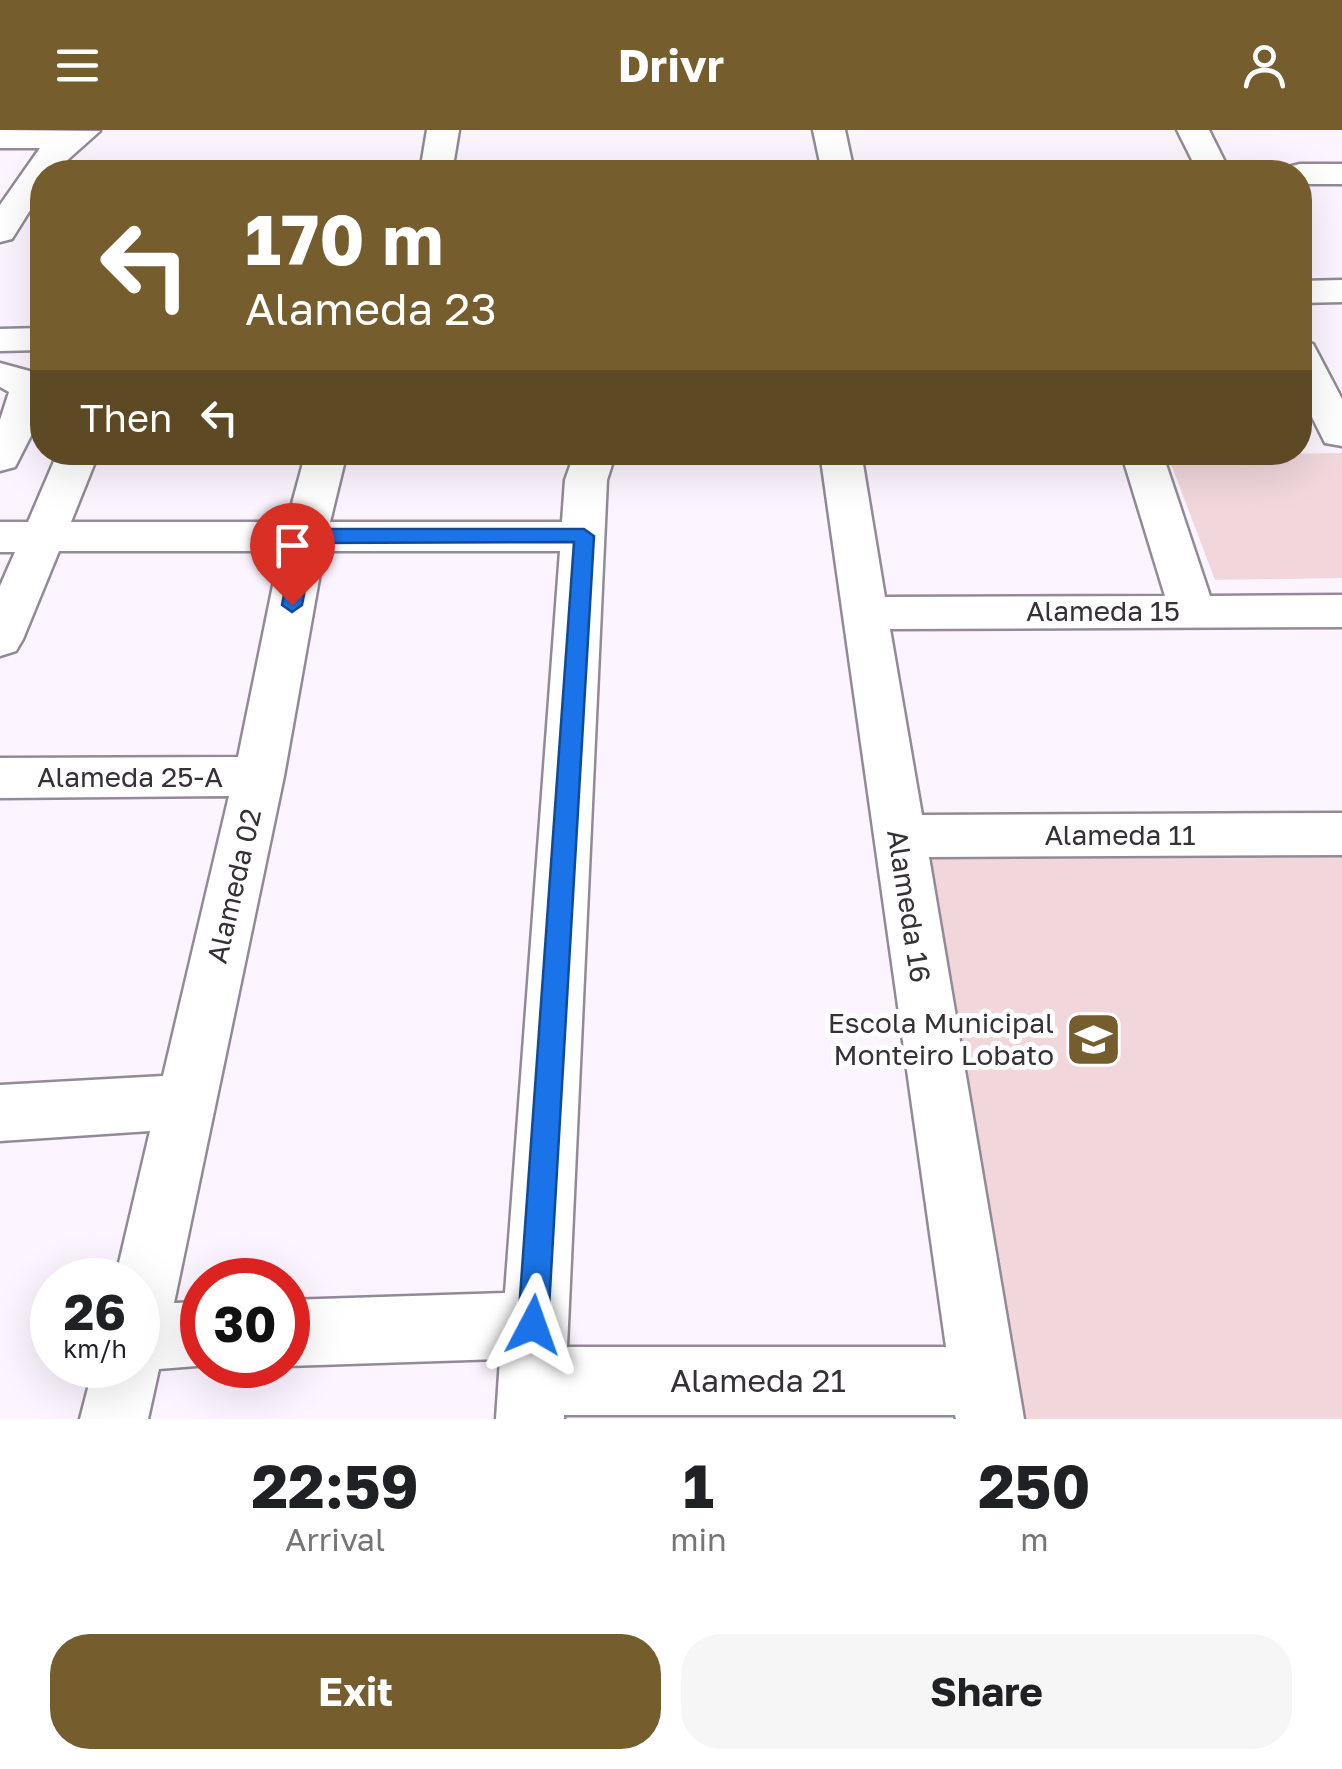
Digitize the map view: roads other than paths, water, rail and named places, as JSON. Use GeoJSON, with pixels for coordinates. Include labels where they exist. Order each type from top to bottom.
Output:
{"type":"FeatureCollection","features":[{"type":"Feature","properties":{"kind":"street"},"geometry":{"type":"LineString","coordinates":[[438,160],[443,130]]}},
{"type":"Feature","properties":{"kind":"street"},"geometry":{"type":"LineString","coordinates":[[829,130],[835,160]]}},
{"type":"Feature","properties":{"kind":"street"},"geometry":{"type":"LineString","coordinates":[[1193,130],[1208,160]]}},
{"type":"Feature","properties":{"kind":"street"},"geometry":{"type":"LineString","coordinates":[[0,138],[38,139],[83,132]]}},
{"type":"Feature","properties":{"kind":"street"},"geometry":{"type":"LineString","coordinates":[[46,160],[83,132]]}},
{"type":"Feature","properties":{"kind":"street"},"geometry":{"type":"LineString","coordinates":[[1312,174],[1342,174]]}},
{"type":"Feature","properties":{"kind":"street"},"geometry":{"type":"LineString","coordinates":[[0,232],[30,185]]}},
{"type":"Feature","properties":{"kind":"street"},"geometry":{"type":"LineString","coordinates":[[1312,292],[1342,292]]}},
{"type":"Feature","properties":{"kind":"street"},"geometry":{"type":"LineString","coordinates":[[0,340],[30,339]]}},
{"type":"Feature","properties":{"kind":"street"},"geometry":{"type":"LineString","coordinates":[[0,375],[19,380],[28,390],[26,406],[0,458]]}},
{"type":"Feature","properties":{"kind":"street"},"geometry":{"type":"LineString","coordinates":[[1312,389],[1327,435]]}},
{"type":"Feature","properties":{"kind":"street"},"geometry":{"type":"LineString","coordinates":[[0,639],[21,537],[70,465]]}},
{"type":"Feature","properties":{"kind":"street","name":"Alameda 02"},"geometry":{"type":"LineString","coordinates":[[151,1258],[259,776],[305,536],[324,465]]}},
{"type":"Feature","properties":{"kind":"street"},"geometry":{"type":"LineString","coordinates":[[531,1375],[586,480],[591,465]]}},
{"type":"Feature","properties":{"kind":"street","name":"Alameda 16"},"geometry":{"type":"LineString","coordinates":[[842,465],[988,1400]]}},
{"type":"Feature","properties":{"kind":"street"},"geometry":{"type":"LineString","coordinates":[[1145,465],[1192,610]]}},
{"type":"Feature","properties":{"kind":"street"},"geometry":{"type":"LineString","coordinates":[[21,537],[584,536]]}},
{"type":"Feature","properties":{"kind":"street","name":"Alameda 15"},"geometry":{"type":"LineString","coordinates":[[864,613],[1342,611]]}},
{"type":"Feature","properties":{"kind":"street","name":"Alameda 25-A"},"geometry":{"type":"LineString","coordinates":[[0,778],[259,776]]}},
{"type":"Feature","properties":{"kind":"street","name":"Alameda 11"},"geometry":{"type":"LineString","coordinates":[[898,836],[1342,834]]}},
{"type":"Feature","properties":{"kind":"street"},"geometry":{"type":"LineString","coordinates":[[0,1113],[184,1102]]}},
{"type":"Feature","properties":{"kind":"street","name":"Alameda 21"},"geometry":{"type":"LineString","coordinates":[[310,1337],[531,1375],[988,1400]]}},
{"type":"Feature","properties":{"kind":"street"},"geometry":{"type":"LineString","coordinates":[[114,1419],[121,1388]]}},
{"type":"Feature","properties":{"kind":"place","name":"Escola Municipal Monteiro Lobato"},"geometry":{"type":"Point","coordinates":[1093,1039]}}]}
